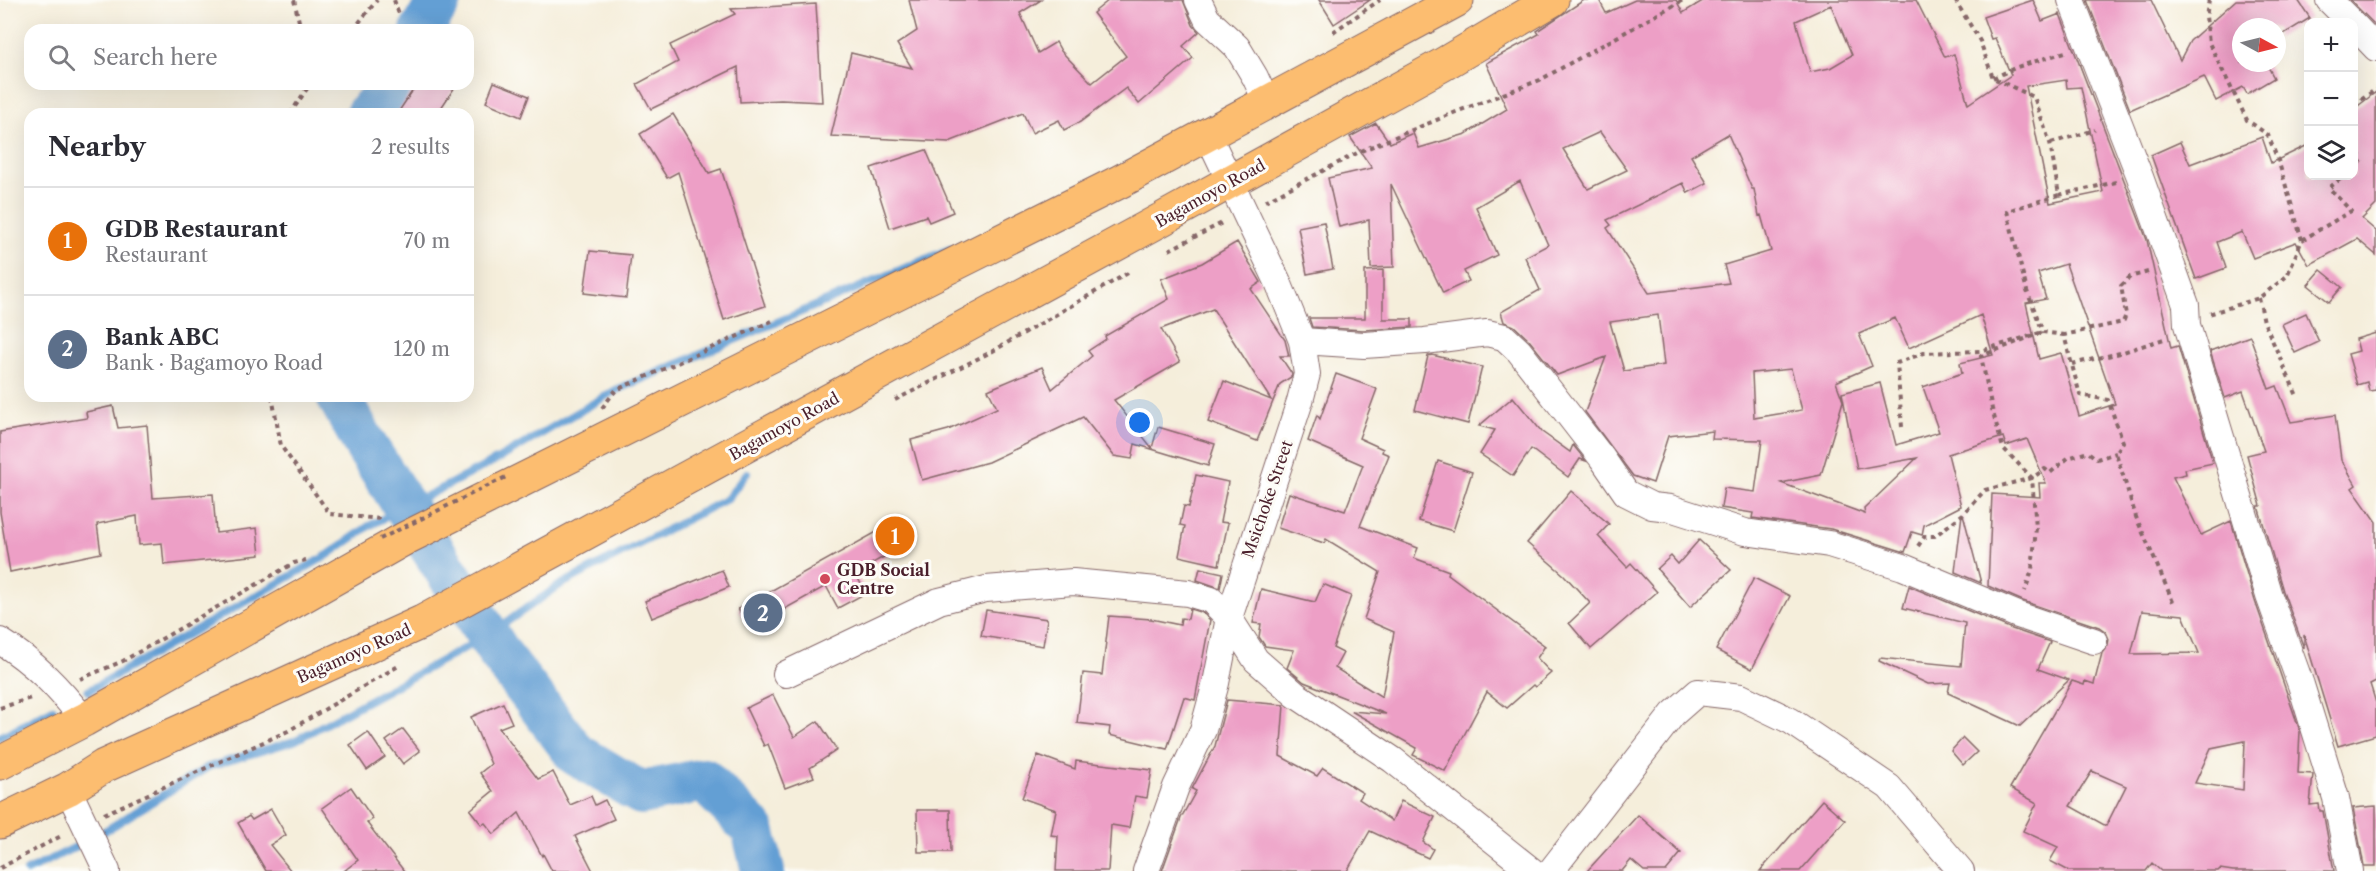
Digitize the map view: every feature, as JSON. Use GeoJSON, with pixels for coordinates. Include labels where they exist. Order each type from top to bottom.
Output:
{"type":"FeatureCollection","features":[{"type":"Feature","properties":{"kind":"highway","name":"Bagamoyo Road"},"geometry":{"type":"LineString","coordinates":[[0,822],[68,789],[104,766],[422,622],[1442,65],[1552,0]]}},
{"type":"Feature","properties":{"kind":"highway"},"geometry":{"type":"LineString","coordinates":[[0,763],[84,720],[382,538],[509,480],[1120,181],[1208,135],[1440,5]]}},
{"type":"Feature","properties":{"kind":"street"},"geometry":{"type":"LineString","coordinates":[[1198,0],[1207,19],[1237,47],[1255,77],[1266,103]]}},
{"type":"Feature","properties":{"kind":"street"},"geometry":{"type":"LineString","coordinates":[[2071,0],[2140,177],[2186,305],[2187,325],[2269,596],[2301,685],[2336,798],[2350,871]]}},
{"type":"Feature","properties":{"kind":"street"},"geometry":{"type":"LineString","coordinates":[[2329,0],[2346,18]]}},
{"type":"Feature","properties":{"kind":"street"},"geometry":{"type":"LineString","coordinates":[[2358,30],[2376,48]]}},
{"type":"Feature","properties":{"kind":"street","name":"Msichoke Street"},"geometry":{"type":"LineString","coordinates":[[1146,871],[1176,787],[1203,730],[1216,683],[1229,618],[1307,374],[1302,341],[1231,181],[1208,135]]}},
{"type":"Feature","properties":{"kind":"street"},"geometry":{"type":"LineString","coordinates":[[1302,341],[1364,345],[1425,341],[1487,333],[1504,337],[1519,351],[1602,458],[1626,493],[1652,506],[1670,508],[1745,532],[1829,544],[1903,567],[2018,615],[2094,640]]}},
{"type":"Feature","properties":{"kind":"street"},"geometry":{"type":"LineString","coordinates":[[786,674],[939,601],[986,589],[1073,582],[1188,593],[1211,600],[1229,618],[1257,660],[1296,695],[1393,760],[1532,871]]}},
{"type":"Feature","properties":{"kind":"street"},"geometry":{"type":"LineString","coordinates":[[0,641],[21,654],[58,688],[84,720]]}},
{"type":"Feature","properties":{"kind":"street"},"geometry":{"type":"LineString","coordinates":[[1551,871],[1673,714],[1698,692],[1741,697],[1791,721],[1889,787],[1961,871]]}},
{"type":"Feature","properties":{"kind":"street"},"geometry":{"type":"LineString","coordinates":[[68,789],[83,825],[108,871]]}},
{"type":"Feature","properties":{"kind":"path"},"geometry":{"type":"LineString","coordinates":[[294,0],[300,24]]}},
{"type":"Feature","properties":{"kind":"path"},"geometry":{"type":"LineString","coordinates":[[359,24],[377,0]]}},
{"type":"Feature","properties":{"kind":"path"},"geometry":{"type":"LineString","coordinates":[[394,0],[400,16]]}},
{"type":"Feature","properties":{"kind":"path"},"geometry":{"type":"LineString","coordinates":[[1167,251],[1361,152],[1540,80],[1683,0]]}},
{"type":"Feature","properties":{"kind":"path"},"geometry":{"type":"LineString","coordinates":[[1955,0],[1980,41],[1993,78],[2034,97],[2050,143],[2059,195]]}},
{"type":"Feature","properties":{"kind":"path"},"geometry":{"type":"LineString","coordinates":[[2209,0],[2206,16],[2209,44],[2247,120],[2268,135],[2302,240]]}},
{"type":"Feature","properties":{"kind":"path"},"geometry":{"type":"LineString","coordinates":[[1993,78],[2017,67],[2089,44]]}},
{"type":"Feature","properties":{"kind":"path"},"geometry":{"type":"LineString","coordinates":[[2358,102],[2376,89]]}},
{"type":"Feature","properties":{"kind":"path"},"geometry":{"type":"LineString","coordinates":[[294,108],[305,90]]}},
{"type":"Feature","properties":{"kind":"path"},"geometry":{"type":"LineString","coordinates":[[2050,143],[2119,124]]}},
{"type":"Feature","properties":{"kind":"path"},"geometry":{"type":"LineString","coordinates":[[2043,332],[2027,291],[2007,211],[2059,195],[2140,177]]}},
{"type":"Feature","properties":{"kind":"path"},"geometry":{"type":"LineString","coordinates":[[2072,364],[2120,353],[2176,335],[2187,325],[2204,316],[2259,297],[2287,276],[2302,240],[2351,211],[2329,188],[2339,180]]}},
{"type":"Feature","properties":{"kind":"path"},"geometry":{"type":"LineString","coordinates":[[1902,427],[1897,363],[1924,353],[1980,351],[2043,332],[2064,335],[2123,322],[2126,315],[2121,286],[2130,277],[2172,266]]}},
{"type":"Feature","properties":{"kind":"path"},"geometry":{"type":"LineString","coordinates":[[885,405],[991,352],[1128,273]]}},
{"type":"Feature","properties":{"kind":"path"},"geometry":{"type":"LineString","coordinates":[[2259,297],[2264,322],[2298,398]]}},
{"type":"Feature","properties":{"kind":"path"},"geometry":{"type":"LineString","coordinates":[[2018,615],[2032,570],[2036,528],[2032,478],[2003,448],[1981,356],[2043,332]]}},
{"type":"Feature","properties":{"kind":"path"},"geometry":{"type":"LineString","coordinates":[[1903,567],[1925,536],[1935,536],[1963,514],[1985,490],[2032,478],[2045,469],[2050,472],[2068,458],[2088,452],[2097,459],[2116,453],[2123,442],[2108,400],[2080,395],[2064,335]]}},
{"type":"Feature","properties":{"kind":"path"},"geometry":{"type":"LineString","coordinates":[[273,402],[281,446],[330,514],[382,538],[509,480]]}},
{"type":"Feature","properties":{"kind":"path"},"geometry":{"type":"LineString","coordinates":[[2116,453],[2136,517],[2175,604]]}},
{"type":"Feature","properties":{"kind":"path"},"geometry":{"type":"LineString","coordinates":[[0,708],[58,688],[123,661],[294,563],[316,558]]}},
{"type":"Feature","properties":{"kind":"path"},"geometry":{"type":"LineString","coordinates":[[0,868],[126,802],[288,732]]}},
{"type":"Feature","properties":{"kind":"building"},"geometry":{"type":"Polygon","coordinates":[[[909,0],[1041,0],[1020,13],[1038,53],[1056,42],[1061,51],[1092,83],[1126,56],[1093,13],[1109,0],[1183,0],[1193,25],[1199,32],[1183,46],[1193,58],[1139,104],[1126,88],[1080,122],[1064,130],[1059,120],[1032,133],[1023,113],[949,142],[831,136],[851,53],[912,68],[897,44],[917,31],[909,0]]]}},
{"type":"Feature","properties":{"kind":"building"},"geometry":{"type":"Polygon","coordinates":[[[1319,0],[1370,0],[1334,24],[1319,0]]]}},
{"type":"Feature","properties":{"kind":"building"},"geometry":{"type":"Polygon","coordinates":[[[1584,0],[1599,0],[1606,13],[1635,0],[1676,0],[1683,13],[1704,0],[1916,0],[1945,57],[1954,54],[1968,104],[2011,75],[1995,38],[1991,39],[1983,17],[2033,0],[2042,21],[2060,14],[2147,240],[2171,348],[2178,346],[2213,463],[2185,469],[2186,474],[2173,477],[2201,535],[2231,521],[2255,601],[2300,731],[2298,773],[2313,774],[2310,805],[2319,804],[2320,811],[2323,811],[2334,871],[2220,869],[2218,871],[2161,871],[2152,863],[2146,871],[2069,871],[2050,861],[2058,847],[2023,831],[2037,803],[2010,788],[2072,681],[2084,685],[2085,681],[2094,684],[2102,653],[2109,639],[2106,632],[2099,627],[2023,601],[1988,586],[1992,494],[2040,497],[2039,483],[2046,483],[2027,439],[2006,446],[2003,437],[1948,454],[1961,506],[1924,525],[1922,535],[1912,532],[1905,552],[1831,529],[1752,518],[1753,513],[1721,508],[1724,488],[1755,492],[1762,440],[1712,439],[1713,431],[1668,436],[1653,483],[1633,476],[1585,412],[1606,357],[1557,375],[1529,340],[1514,326],[1504,322],[1501,312],[1540,290],[1525,257],[1548,245],[1520,181],[1476,207],[1497,255],[1464,271],[1469,281],[1443,293],[1391,184],[1394,267],[1371,268],[1369,220],[1339,227],[1328,178],[1372,168],[1350,137],[1376,123],[1390,143],[1413,133],[1419,148],[1466,134],[1507,109],[1486,63],[1539,34],[1537,31],[1584,0]],[[1831,5],[1796,21],[1810,72],[1830,68],[1852,55],[1831,5]],[[2066,80],[2026,86],[2050,203],[2103,192],[2081,87],[2067,88],[2066,80]],[[1600,132],[1563,149],[1588,189],[1627,170],[1600,132]],[[1728,134],[1691,156],[1707,183],[1688,193],[1683,183],[1607,220],[1611,225],[1607,228],[1649,293],[1729,283],[1724,265],[1771,251],[1761,215],[1759,216],[1754,189],[1752,189],[1728,134]],[[2066,264],[2038,273],[2046,299],[2026,303],[2039,359],[2061,353],[2079,416],[2115,404],[2066,264]],[[1658,315],[1610,322],[1624,371],[1664,365],[1658,315]],[[1981,315],[1909,348],[1895,318],[1859,334],[1872,366],[1836,382],[1843,401],[1821,475],[1781,483],[1865,514],[1864,509],[1917,458],[1857,469],[1842,393],[1880,383],[1896,445],[1939,432],[1923,387],[1962,373],[1960,363],[1993,355],[1981,315]],[[1791,369],[1752,373],[1754,418],[1802,410],[1791,369]],[[2142,611],[2131,654],[2199,653],[2183,615],[2142,611]],[[2245,741],[2211,748],[2195,783],[2243,790],[2245,741]],[[2092,771],[2070,806],[2106,826],[2126,786],[2092,771]]]}},
{"type":"Feature","properties":{"kind":"building"},"geometry":{"type":"Polygon","coordinates":[[[2087,0],[2151,0],[2180,60],[2190,41],[2236,0],[2298,0],[2310,18],[2304,18],[2304,22],[2286,33],[2286,18],[2232,18],[2232,72],[2271,72],[2274,78],[2247,94],[2243,87],[2216,101],[2204,77],[2130,110],[2087,0]]]}},
{"type":"Feature","properties":{"kind":"building"},"geometry":{"type":"Polygon","coordinates":[[[2350,0],[2376,0],[2376,26],[2350,0]]]}},
{"type":"Feature","properties":{"kind":"building"},"geometry":{"type":"Polygon","coordinates":[[[816,4],[822,102],[781,100],[740,102],[738,67],[651,109],[637,84],[678,62],[670,45],[735,14],[731,9],[816,4]]]}},
{"type":"Feature","properties":{"kind":"building"},"geometry":{"type":"Polygon","coordinates":[[[494,82],[529,96],[521,117],[486,102],[494,82]]]}},
{"type":"Feature","properties":{"kind":"building"},"geometry":{"type":"Polygon","coordinates":[[[413,90],[453,90],[441,108],[401,108],[413,90]]]}},
{"type":"Feature","properties":{"kind":"building"},"geometry":{"type":"Polygon","coordinates":[[[2376,92],[2376,205],[2362,219],[2376,231],[2376,255],[2357,239],[2309,265],[2296,242],[2253,258],[2242,232],[2217,242],[2226,268],[2196,279],[2151,155],[2180,142],[2190,164],[2262,137],[2271,163],[2304,147],[2304,180],[2358,180],[2358,106],[2376,92]]]}},
{"type":"Feature","properties":{"kind":"building"},"geometry":{"type":"Polygon","coordinates":[[[673,114],[709,173],[721,169],[765,306],[724,320],[678,172],[667,178],[640,134],[673,114]]]}},
{"type":"Feature","properties":{"kind":"building"},"geometry":{"type":"Polygon","coordinates":[[[926,150],[953,212],[929,222],[926,216],[890,228],[871,168],[926,150]]]}},
{"type":"Feature","properties":{"kind":"building"},"geometry":{"type":"Polygon","coordinates":[[[1324,222],[1333,269],[1307,274],[1298,227],[1324,222]]]}},
{"type":"Feature","properties":{"kind":"building"},"geometry":{"type":"Polygon","coordinates":[[[1237,242],[1261,282],[1251,289],[1285,340],[1289,356],[1280,356],[1292,374],[1280,384],[1257,441],[1208,422],[1224,381],[1271,400],[1213,309],[1161,329],[1180,362],[1114,400],[1152,448],[1158,427],[1215,444],[1208,466],[1135,444],[1132,459],[1114,456],[1083,417],[988,462],[922,480],[911,440],[948,430],[997,408],[988,390],[1042,367],[1052,389],[1092,356],[1088,351],[1106,339],[1105,336],[1169,299],[1161,279],[1202,263],[1237,242]]]}},
{"type":"Feature","properties":{"kind":"building"},"geometry":{"type":"Polygon","coordinates":[[[590,251],[631,255],[626,298],[584,293],[590,251]]]}},
{"type":"Feature","properties":{"kind":"building"},"geometry":{"type":"Polygon","coordinates":[[[1383,270],[1383,319],[1412,319],[1412,327],[1364,330],[1312,327],[1309,318],[1365,318],[1365,271],[1383,270]]]}},
{"type":"Feature","properties":{"kind":"building"},"geometry":{"type":"Polygon","coordinates":[[[2321,270],[2342,287],[2329,302],[2308,285],[2321,270]]]}},
{"type":"Feature","properties":{"kind":"building"},"geometry":{"type":"Polygon","coordinates":[[[2306,313],[2319,342],[2295,353],[2282,324],[2306,313]]]}},
{"type":"Feature","properties":{"kind":"building"},"geometry":{"type":"Polygon","coordinates":[[[2376,333],[2376,390],[2369,391],[2367,382],[2357,385],[2348,354],[2359,351],[2356,339],[2376,333]]]}},
{"type":"Feature","properties":{"kind":"building"},"geometry":{"type":"Polygon","coordinates":[[[2250,336],[2269,389],[2277,386],[2291,422],[2335,415],[2341,459],[2356,485],[2352,488],[2376,522],[2376,681],[2370,684],[2376,703],[2376,735],[2338,746],[2304,635],[2304,648],[2283,591],[2258,506],[2261,506],[2247,455],[2264,451],[2243,391],[2225,398],[2210,351],[2250,336]]]}},
{"type":"Feature","properties":{"kind":"building"},"geometry":{"type":"Polygon","coordinates":[[[1428,356],[1482,367],[1468,424],[1415,410],[1428,356]]]}},
{"type":"Feature","properties":{"kind":"building"},"geometry":{"type":"Polygon","coordinates":[[[1336,374],[1377,389],[1359,438],[1383,449],[1382,452],[1389,455],[1360,526],[1418,548],[1414,558],[1449,571],[1448,574],[1545,646],[1537,658],[1551,673],[1535,687],[1533,685],[1507,708],[1487,692],[1445,771],[1413,755],[1417,748],[1351,711],[1386,714],[1304,682],[1287,668],[1294,650],[1265,646],[1259,637],[1261,624],[1253,623],[1261,589],[1315,602],[1323,584],[1351,596],[1333,648],[1343,653],[1335,668],[1382,697],[1394,632],[1364,619],[1380,572],[1326,539],[1324,543],[1278,528],[1289,493],[1345,511],[1363,465],[1308,441],[1317,415],[1320,419],[1336,374]]]}},
{"type":"Feature","properties":{"kind":"building"},"geometry":{"type":"Polygon","coordinates":[[[1513,397],[1542,432],[1570,452],[1573,445],[1586,461],[1580,459],[1568,477],[1531,449],[1513,476],[1480,454],[1495,430],[1479,426],[1513,397]]]}},
{"type":"Feature","properties":{"kind":"building"},"geometry":{"type":"Polygon","coordinates":[[[113,406],[118,428],[147,425],[153,498],[213,494],[216,533],[257,528],[260,555],[164,565],[162,543],[139,545],[137,516],[97,524],[101,553],[10,572],[0,512],[0,432],[87,418],[86,412],[113,406]]]}},
{"type":"Feature","properties":{"kind":"building"},"geometry":{"type":"Polygon","coordinates":[[[1438,461],[1472,472],[1453,531],[1419,521],[1438,461]]]}},
{"type":"Feature","properties":{"kind":"building"},"geometry":{"type":"Polygon","coordinates":[[[1196,475],[1228,482],[1220,522],[1228,523],[1219,565],[1179,556],[1185,526],[1180,525],[1184,506],[1189,507],[1196,475]]]}},
{"type":"Feature","properties":{"kind":"building"},"geometry":{"type":"Polygon","coordinates":[[[1571,491],[1609,524],[1598,536],[1627,567],[1631,563],[1657,592],[1591,649],[1569,623],[1590,603],[1564,575],[1527,543],[1571,491]]]}},
{"type":"Feature","properties":{"kind":"building"},"geometry":{"type":"Polygon","coordinates":[[[1963,514],[1981,583],[1955,572],[1963,514]]]}},
{"type":"Feature","properties":{"kind":"building","name":"GDB Social Centre"},"geometry":{"type":"Polygon","coordinates":[[[900,519],[912,541],[855,573],[866,593],[838,608],[826,586],[754,626],[753,624],[748,626],[738,609],[900,519]]]}},
{"type":"Feature","properties":{"kind":"building"},"geometry":{"type":"Polygon","coordinates":[[[1699,540],[1731,570],[1690,607],[1657,569],[1671,556],[1678,564],[1699,540]]]}},
{"type":"Feature","properties":{"kind":"building"},"geometry":{"type":"Polygon","coordinates":[[[1200,568],[1223,573],[1220,588],[1197,580],[1200,568]]]}},
{"type":"Feature","properties":{"kind":"building"},"geometry":{"type":"Polygon","coordinates":[[[722,570],[729,587],[652,618],[645,601],[722,570]]]}},
{"type":"Feature","properties":{"kind":"building"},"geometry":{"type":"Polygon","coordinates":[[[1754,578],[1790,596],[1752,669],[1716,650],[1754,578]]]}},
{"type":"Feature","properties":{"kind":"building"},"geometry":{"type":"Polygon","coordinates":[[[1909,586],[2012,629],[2050,642],[2038,669],[2069,680],[2020,726],[1948,693],[1950,683],[1928,684],[1879,661],[1880,658],[1961,666],[1965,623],[1903,608],[1909,586]]]}},
{"type":"Feature","properties":{"kind":"building"},"geometry":{"type":"Polygon","coordinates":[[[1190,609],[1203,613],[1210,620],[1195,700],[1184,697],[1167,749],[1109,735],[1110,727],[1077,723],[1083,673],[1102,675],[1109,616],[1151,619],[1180,625],[1181,618],[1188,619],[1190,609]]]}},
{"type":"Feature","properties":{"kind":"building"},"geometry":{"type":"Polygon","coordinates":[[[986,610],[1047,619],[1043,646],[981,636],[986,610]]]}},
{"type":"Feature","properties":{"kind":"building"},"geometry":{"type":"Polygon","coordinates":[[[773,695],[794,737],[818,721],[837,750],[810,768],[814,777],[785,788],[768,744],[764,746],[746,708],[773,695]]]}},
{"type":"Feature","properties":{"kind":"building"},"geometry":{"type":"Polygon","coordinates":[[[1227,700],[1284,705],[1280,756],[1317,776],[1323,768],[1363,793],[1359,799],[1392,821],[1401,801],[1435,817],[1423,842],[1433,849],[1428,858],[1370,831],[1347,871],[1162,871],[1181,818],[1196,791],[1192,789],[1215,746],[1227,700]]]}},
{"type":"Feature","properties":{"kind":"building"},"geometry":{"type":"Polygon","coordinates":[[[503,703],[512,723],[499,728],[538,779],[553,772],[570,805],[591,796],[595,805],[605,800],[614,819],[575,836],[593,871],[552,871],[519,813],[494,834],[485,823],[482,825],[470,810],[493,791],[480,773],[491,764],[471,717],[503,703]]]}},
{"type":"Feature","properties":{"kind":"building"},"geometry":{"type":"Polygon","coordinates":[[[403,729],[420,751],[403,764],[386,741],[403,729]]]}},
{"type":"Feature","properties":{"kind":"building"},"geometry":{"type":"Polygon","coordinates":[[[368,732],[385,757],[367,770],[350,745],[368,732]]]}},
{"type":"Feature","properties":{"kind":"building"},"geometry":{"type":"Polygon","coordinates":[[[1963,738],[1977,752],[1963,765],[1951,751],[1963,738]]]}},
{"type":"Feature","properties":{"kind":"building"},"geometry":{"type":"Polygon","coordinates":[[[1038,755],[1075,769],[1076,761],[1152,770],[1147,798],[1135,796],[1129,828],[1111,825],[1108,871],[1056,871],[1058,836],[1051,835],[1056,810],[1022,798],[1038,755]]]}},
{"type":"Feature","properties":{"kind":"building"},"geometry":{"type":"Polygon","coordinates":[[[351,787],[373,819],[367,823],[404,871],[344,871],[358,860],[322,808],[351,787]]]}},
{"type":"Feature","properties":{"kind":"building"},"geometry":{"type":"Polygon","coordinates":[[[1822,800],[1845,820],[1800,871],[1760,871],[1822,800]]]}},
{"type":"Feature","properties":{"kind":"building"},"geometry":{"type":"Polygon","coordinates":[[[2376,806],[2376,866],[2364,866],[2353,808],[2376,806]]]}},
{"type":"Feature","properties":{"kind":"building"},"geometry":{"type":"Polygon","coordinates":[[[271,809],[286,835],[270,845],[291,871],[266,871],[238,823],[249,816],[252,820],[271,809]]]}},
{"type":"Feature","properties":{"kind":"building"},"geometry":{"type":"Polygon","coordinates":[[[917,810],[950,810],[951,852],[918,852],[917,810]]]}},
{"type":"Feature","properties":{"kind":"building"},"geometry":{"type":"Polygon","coordinates":[[[1638,815],[1681,853],[1666,871],[1644,871],[1631,860],[1622,871],[1587,871],[1638,815]]]}},
{"type":"Feature","properties":{"kind":"waterway"},"geometry":{"type":"LineString","coordinates":[[426,24],[440,0]]}},
{"type":"Feature","properties":{"kind":"waterway"},"geometry":{"type":"LineString","coordinates":[[372,108],[389,90]]}},
{"type":"Feature","properties":{"kind":"waterway"},"geometry":{"type":"LineString","coordinates":[[88,691],[328,555],[369,526],[500,458],[616,390],[950,249]]}},
{"type":"Feature","properties":{"kind":"waterway"},"geometry":{"type":"LineString","coordinates":[[341,402],[367,448],[500,654],[576,754],[641,793],[704,780],[753,829],[763,871]]}},
{"type":"Feature","properties":{"kind":"waterway"},"geometry":{"type":"LineString","coordinates":[[27,871],[92,839],[208,767],[294,741],[485,637],[560,585],[727,499],[747,473]]}},
{"type":"Feature","properties":{"kind":"waterway"},"geometry":{"type":"LineString","coordinates":[[0,737],[53,709]]}},
{"type":"Feature","properties":{"kind":"place","name":"GDB Restaurant"},"geometry":{"type":"Point","coordinates":[895,536]}},
{"type":"Feature","properties":{"kind":"place","name":"GDB Social Centre"},"geometry":{"type":"Point","coordinates":[825,579]}},
{"type":"Feature","properties":{"kind":"place","name":"Bank ABC"},"geometry":{"type":"Point","coordinates":[763,613]}}]}
